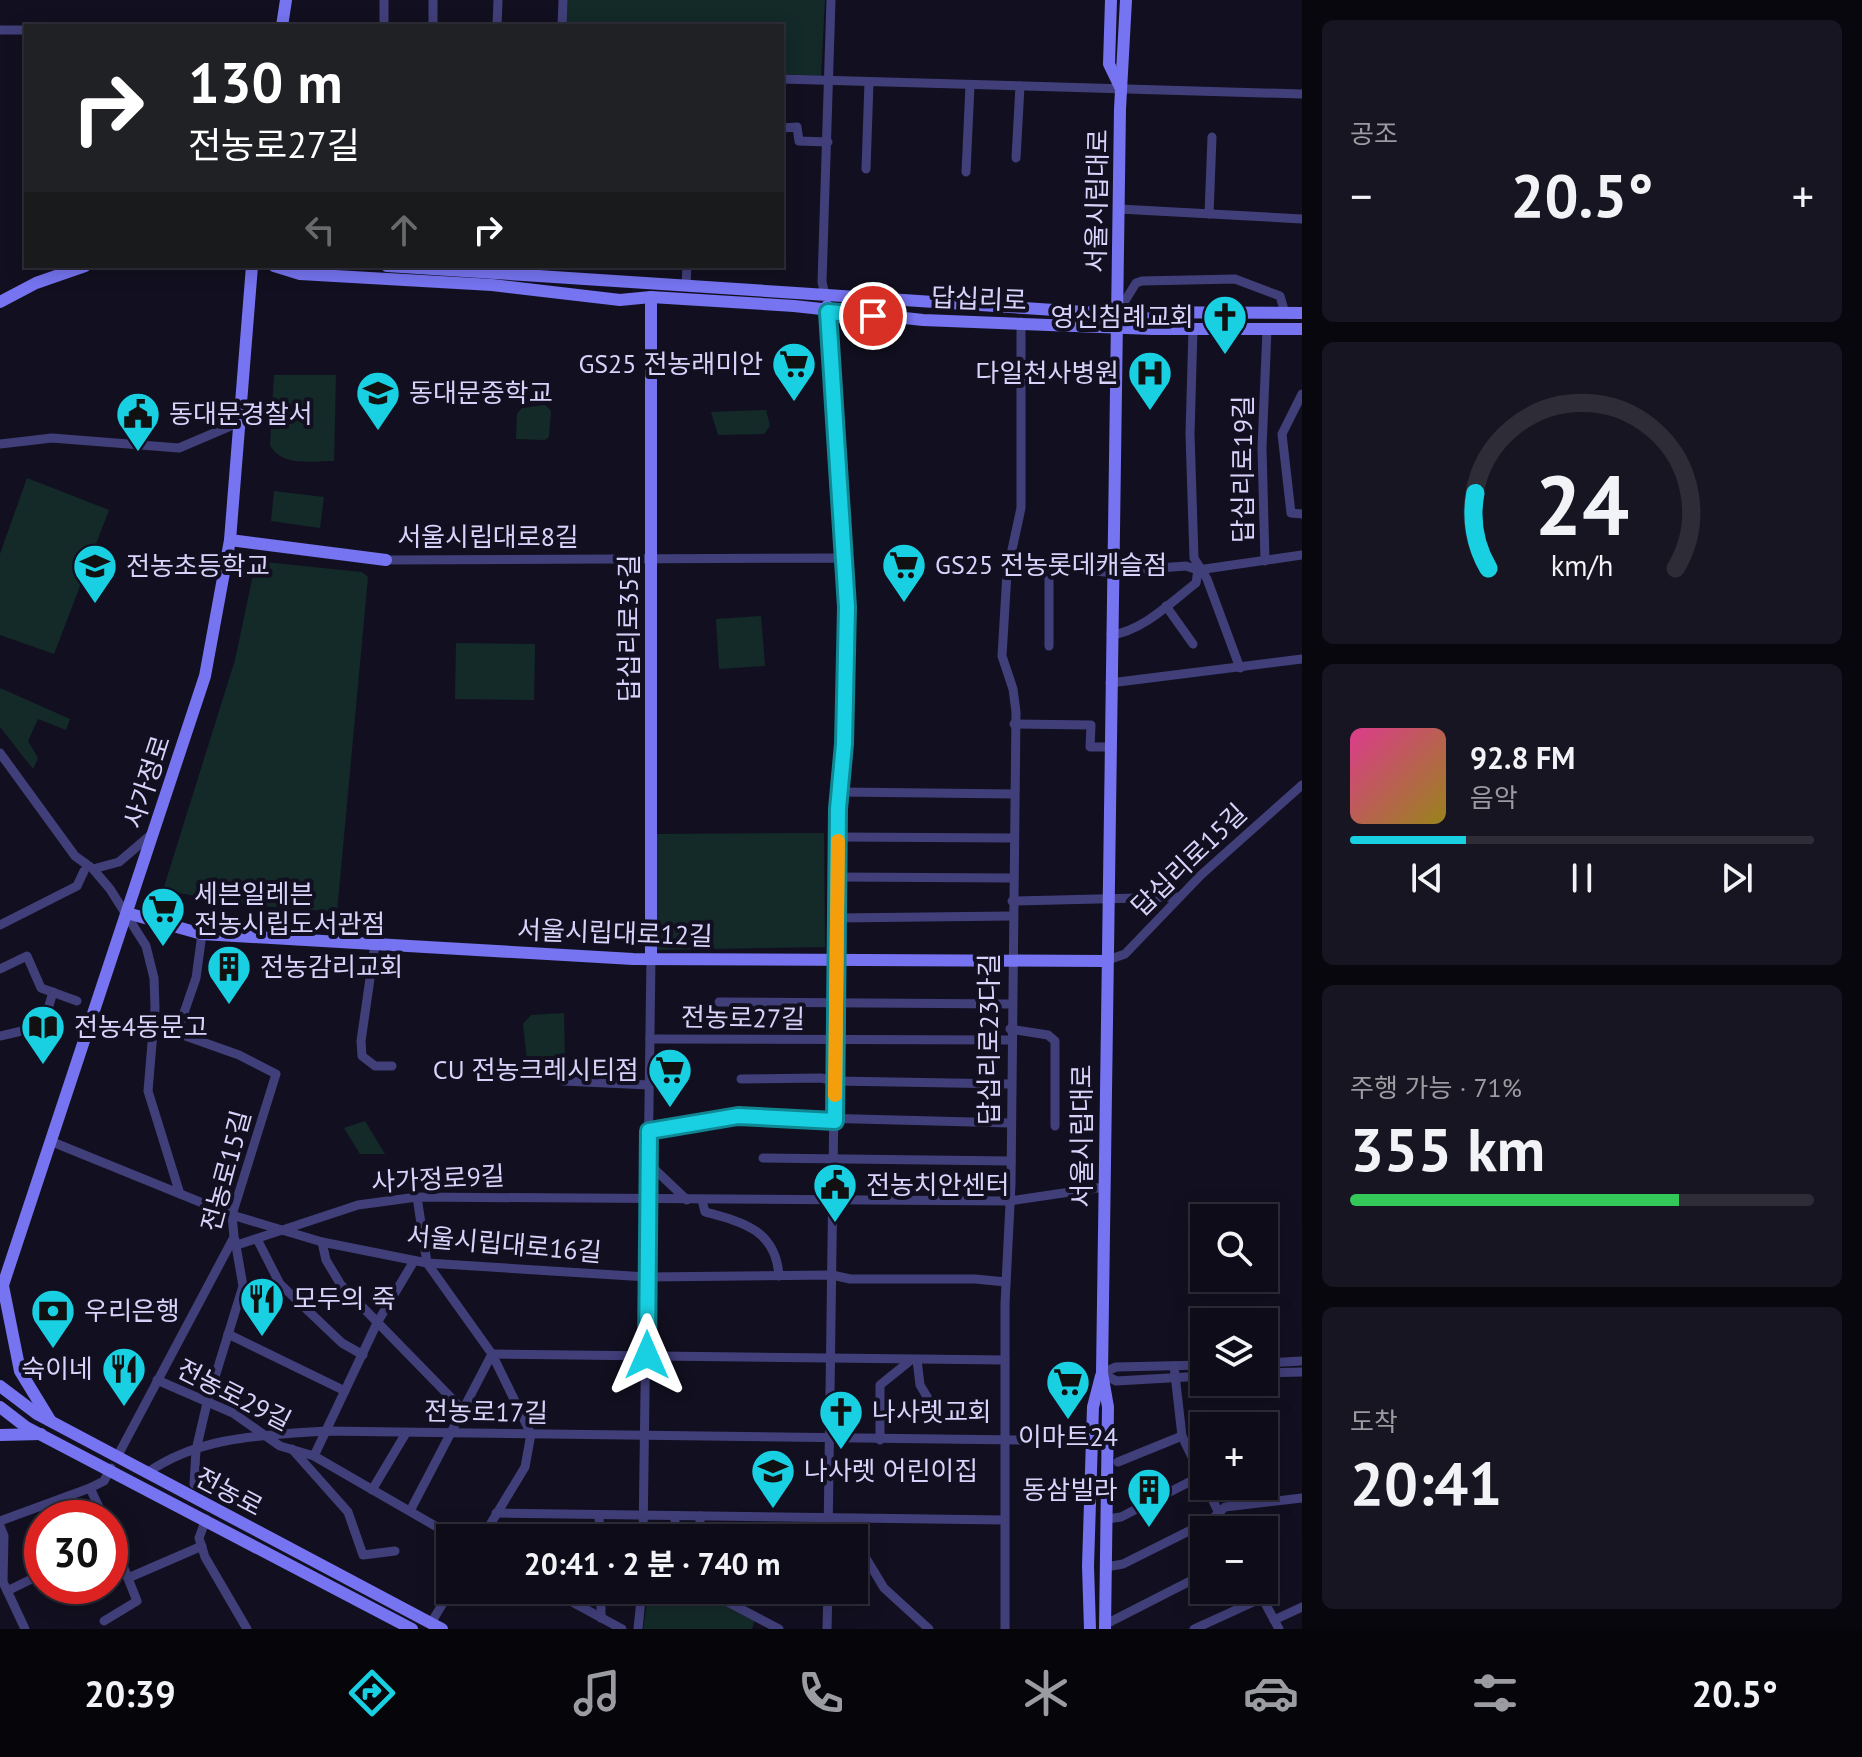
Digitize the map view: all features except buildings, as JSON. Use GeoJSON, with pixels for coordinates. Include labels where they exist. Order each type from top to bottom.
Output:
{"type":"FeatureCollection","features":[{"type":"Feature","properties":{"kind":"main road"},"geometry":{"type":"LineString","coordinates":[[282,24],[286,0]]}},
{"type":"Feature","properties":{"kind":"main road","name":"서울시립대로"},"geometry":{"type":"LineString","coordinates":[[1111,0],[1109,64],[1121,89]]}},
{"type":"Feature","properties":{"kind":"main road","name":"서울시립대로"},"geometry":{"type":"LineString","coordinates":[[1106,1626],[1108,1407],[1102,1373],[1105,961],[1121,89],[1125,65],[1126,0]]}},
{"type":"Feature","properties":{"kind":"main road"},"geometry":{"type":"LineString","coordinates":[[0,302],[36,283],[79,268]]}},
{"type":"Feature","properties":{"kind":"main road","name":"사가정로"},"geometry":{"type":"LineString","coordinates":[[2,1283],[205,676],[230,540],[252,268]]}},
{"type":"Feature","properties":{"kind":"main road","name":"답십리로"},"geometry":{"type":"LineString","coordinates":[[280,268],[300,274],[471,284],[620,300],[651,297],[923,320],[1118,328],[1302,329]]}},
{"type":"Feature","properties":{"kind":"main road","name":"답십리로"},"geometry":{"type":"LineString","coordinates":[[465,268],[551,270],[825,295],[1118,312],[1302,313]]}},
{"type":"Feature","properties":{"kind":"main road"},"geometry":{"type":"LineString","coordinates":[[825,295],[832,328],[837,500],[844,558]]}},
{"type":"Feature","properties":{"kind":"main road","name":"답십리로35길"},"geometry":{"type":"LineString","coordinates":[[651,297],[651,958]]}},
{"type":"Feature","properties":{"kind":"main road","name":"서울시립대로8길"},"geometry":{"type":"LineString","coordinates":[[230,540],[386,560]]}},
{"type":"Feature","properties":{"kind":"main road","name":"서울시립대로12길"},"geometry":{"type":"LineString","coordinates":[[127,913],[202,934],[651,958],[1105,961]]}},
{"type":"Feature","properties":{"kind":"main road"},"geometry":{"type":"LineString","coordinates":[[2,1283],[20,1371],[51,1421]]}},
{"type":"Feature","properties":{"kind":"main road","name":"서울시립대로"},"geometry":{"type":"LineString","coordinates":[[1090,1629],[1091,1441],[1093,1407],[1102,1373]]}},
{"type":"Feature","properties":{"kind":"main road","name":"전농로"},"geometry":{"type":"LineString","coordinates":[[0,1386],[206,1519],[412,1629]]}},
{"type":"Feature","properties":{"kind":"main road","name":"전농로"},"geometry":{"type":"LineString","coordinates":[[0,1407],[26,1427],[147,1473],[437,1626]]}},
{"type":"Feature","properties":{"kind":"main road"},"geometry":{"type":"LineString","coordinates":[[0,1435],[45,1434]]}},
{"type":"Feature","properties":{"kind":"street"},"geometry":{"type":"LineString","coordinates":[[384,0],[384,24]]}},
{"type":"Feature","properties":{"kind":"street"},"geometry":{"type":"LineString","coordinates":[[433,0],[433,24]]}},
{"type":"Feature","properties":{"kind":"street"},"geometry":{"type":"LineString","coordinates":[[497,24],[498,0]]}},
{"type":"Feature","properties":{"kind":"street"},"geometry":{"type":"LineString","coordinates":[[562,24],[563,0]]}},
{"type":"Feature","properties":{"kind":"street"},"geometry":{"type":"LineString","coordinates":[[825,295],[822,282],[831,0]]}},
{"type":"Feature","properties":{"kind":"street"},"geometry":{"type":"LineString","coordinates":[[0,30],[24,30]]}},
{"type":"Feature","properties":{"kind":"street"},"geometry":{"type":"LineString","coordinates":[[784,79],[1302,94]]}},
{"type":"Feature","properties":{"kind":"street"},"geometry":{"type":"LineString","coordinates":[[866,169],[869,82]]}},
{"type":"Feature","properties":{"kind":"street"},"geometry":{"type":"LineString","coordinates":[[966,172],[970,85]]}},
{"type":"Feature","properties":{"kind":"street"},"geometry":{"type":"LineString","coordinates":[[1016,158],[1020,86]]}},
{"type":"Feature","properties":{"kind":"street"},"geometry":{"type":"LineString","coordinates":[[784,128],[797,127],[799,141],[828,142]]}},
{"type":"Feature","properties":{"kind":"street"},"geometry":{"type":"LineString","coordinates":[[1209,214],[1212,137]]}},
{"type":"Feature","properties":{"kind":"street"},"geometry":{"type":"LineString","coordinates":[[1119,209],[1302,219]]}},
{"type":"Feature","properties":{"kind":"street"},"geometry":{"type":"LineString","coordinates":[[686,284],[687,268]]}},
{"type":"Feature","properties":{"kind":"street"},"geometry":{"type":"LineString","coordinates":[[550,293],[551,270]]}},
{"type":"Feature","properties":{"kind":"street","name":"서울시립대로"},"geometry":{"type":"LineString","coordinates":[[1118,312],[1136,283],[1142,281],[1235,279],[1280,296],[1285,313]]}},
{"type":"Feature","properties":{"kind":"street","name":"답십리로23다길"},"geometry":{"type":"LineString","coordinates":[[1005,1629],[1005,1360],[1011,1161],[1014,724],[1013,689],[1002,656],[1011,561],[1021,508],[1021,322]]}},
{"type":"Feature","properties":{"kind":"street"},"geometry":{"type":"LineString","coordinates":[[1193,329],[1190,434],[1194,558],[1198,570],[1207,579],[1240,668]]}},
{"type":"Feature","properties":{"kind":"street","name":"답십리로19길"},"geometry":{"type":"LineString","coordinates":[[1265,561],[1262,448],[1267,329]]}},
{"type":"Feature","properties":{"kind":"street"},"geometry":{"type":"LineString","coordinates":[[1302,394],[1282,434],[1291,513],[1302,514]]}},
{"type":"Feature","properties":{"kind":"street"},"geometry":{"type":"LineString","coordinates":[[0,444],[52,438],[179,448],[240,422]]}},
{"type":"Feature","properties":{"kind":"street"},"geometry":{"type":"LineString","coordinates":[[1132,570],[1186,566],[1198,570],[1302,555]]}},
{"type":"Feature","properties":{"kind":"street","name":"서울시립대로8길"},"geometry":{"type":"LineString","coordinates":[[386,560],[844,558]]}},
{"type":"Feature","properties":{"kind":"street","name":"전농로27길"},"geometry":{"type":"LineString","coordinates":[[829,1524],[837,877],[847,607],[844,558]]}},
{"type":"Feature","properties":{"kind":"street"},"geometry":{"type":"LineString","coordinates":[[1011,561],[1113,573]]}},
{"type":"Feature","properties":{"kind":"street"},"geometry":{"type":"LineString","coordinates":[[1049,567],[1049,646]]}},
{"type":"Feature","properties":{"kind":"street"},"geometry":{"type":"LineString","coordinates":[[1111,635],[1126,633],[1166,606],[1196,583],[1198,570]]}},
{"type":"Feature","properties":{"kind":"street"},"geometry":{"type":"LineString","coordinates":[[1166,606],[1193,644]]}},
{"type":"Feature","properties":{"kind":"street"},"geometry":{"type":"LineString","coordinates":[[1110,683],[1302,659]]}},
{"type":"Feature","properties":{"kind":"street"},"geometry":{"type":"LineString","coordinates":[[1014,724],[1091,725],[1090,747],[1109,747]]}},
{"type":"Feature","properties":{"kind":"street"},"geometry":{"type":"LineString","coordinates":[[0,753],[75,856],[127,913],[150,958],[155,1008],[148,1091],[180,1194]]}},
{"type":"Feature","properties":{"kind":"street","name":"답십리로15길"},"geometry":{"type":"LineString","coordinates":[[1105,961],[1125,954],[1179,897],[1302,785]]}},
{"type":"Feature","properties":{"kind":"street"},"geometry":{"type":"LineString","coordinates":[[841,792],[1014,794]]}},
{"type":"Feature","properties":{"kind":"street"},"geometry":{"type":"LineString","coordinates":[[0,925],[77,886],[89,870],[119,862],[153,833]]}},
{"type":"Feature","properties":{"kind":"street"},"geometry":{"type":"LineString","coordinates":[[838,837],[1013,838]]}},
{"type":"Feature","properties":{"kind":"street"},"geometry":{"type":"LineString","coordinates":[[837,877],[1012,878]]}},
{"type":"Feature","properties":{"kind":"street"},"geometry":{"type":"LineString","coordinates":[[1012,901],[1179,897]]}},
{"type":"Feature","properties":{"kind":"street"},"geometry":{"type":"LineString","coordinates":[[837,918],[1011,916]]}},
{"type":"Feature","properties":{"kind":"street","name":"전농로15길"},"geometry":{"type":"LineString","coordinates":[[90,1488],[104,1481],[235,1241],[232,1215],[276,1074],[177,1033],[196,978],[202,934]]}},
{"type":"Feature","properties":{"kind":"street"},"geometry":{"type":"LineString","coordinates":[[375,944],[362,1056],[375,1066],[392,1066]]}},
{"type":"Feature","properties":{"kind":"street"},"geometry":{"type":"LineString","coordinates":[[0,969],[27,956],[41,988],[77,1001]]}},
{"type":"Feature","properties":{"kind":"street"},"geometry":{"type":"LineString","coordinates":[[644,1524],[651,958]]}},
{"type":"Feature","properties":{"kind":"street"},"geometry":{"type":"LineString","coordinates":[[0,1036],[43,1026],[53,992]]}},
{"type":"Feature","properties":{"kind":"street","name":"전농로27길"},"geometry":{"type":"LineString","coordinates":[[719,1002],[836,1003]]}},
{"type":"Feature","properties":{"kind":"street"},"geometry":{"type":"LineString","coordinates":[[836,1003],[1010,1004]]}},
{"type":"Feature","properties":{"kind":"street"},"geometry":{"type":"LineString","coordinates":[[835,1042],[1010,1035]]}},
{"type":"Feature","properties":{"kind":"street","name":"서울시립대로"},"geometry":{"type":"LineString","coordinates":[[1010,1035],[1048,1035],[1055,1041],[1055,1126]]}},
{"type":"Feature","properties":{"kind":"street","name":"전농로27길"},"geometry":{"type":"LineString","coordinates":[[650,1039],[835,1042]]}},
{"type":"Feature","properties":{"kind":"street"},"geometry":{"type":"LineString","coordinates":[[741,1079],[821,1078],[835,1081],[1010,1084]]}},
{"type":"Feature","properties":{"kind":"street"},"geometry":{"type":"LineString","coordinates":[[563,1081],[649,1085]]}},
{"type":"Feature","properties":{"kind":"street"},"geometry":{"type":"LineString","coordinates":[[649,1131],[738,1116],[835,1121],[1010,1123]]}},
{"type":"Feature","properties":{"kind":"street"},"geometry":{"type":"LineString","coordinates":[[50,1141],[232,1215]]}},
{"type":"Feature","properties":{"kind":"street"},"geometry":{"type":"LineString","coordinates":[[763,1158],[1011,1161]]}},
{"type":"Feature","properties":{"kind":"street"},"geometry":{"type":"LineString","coordinates":[[648,1163],[687,1200]]}},
{"type":"Feature","properties":{"kind":"street","name":"사가정로9길"},"geometry":{"type":"LineString","coordinates":[[235,1241],[257,1239],[358,1205],[417,1197],[1009,1201],[1104,1187]]}},
{"type":"Feature","properties":{"kind":"street"},"geometry":{"type":"LineString","coordinates":[[417,1197],[427,1263],[492,1354],[531,1434],[525,1467],[490,1524]]}},
{"type":"Feature","properties":{"kind":"street"},"geometry":{"type":"LineString","coordinates":[[702,1200],[705,1212],[753,1228],[772,1245],[779,1276]]}},
{"type":"Feature","properties":{"kind":"street","name":"서울시립대로16길"},"geometry":{"type":"LineString","coordinates":[[232,1215],[322,1242],[427,1263],[647,1277],[832,1275],[863,1280],[975,1279],[1006,1282]]}},
{"type":"Feature","properties":{"kind":"street"},"geometry":{"type":"LineString","coordinates":[[257,1239],[280,1284],[342,1343],[363,1355]]}},
{"type":"Feature","properties":{"kind":"street"},"geometry":{"type":"LineString","coordinates":[[194,1484],[196,1450],[207,1403],[243,1286],[235,1241]]}},
{"type":"Feature","properties":{"kind":"street"},"geometry":{"type":"LineString","coordinates":[[322,1242],[326,1260],[341,1285],[461,1408]]}},
{"type":"Feature","properties":{"kind":"street"},"geometry":{"type":"LineString","coordinates":[[314,1456],[377,1323],[414,1261]]}},
{"type":"Feature","properties":{"kind":"street"},"geometry":{"type":"LineString","coordinates":[[228,1334],[345,1391]]}},
{"type":"Feature","properties":{"kind":"street"},"geometry":{"type":"LineString","coordinates":[[492,1354],[1005,1360]]}},
{"type":"Feature","properties":{"kind":"street"},"geometry":{"type":"LineString","coordinates":[[410,1511],[461,1408],[492,1354]]}},
{"type":"Feature","properties":{"kind":"street"},"geometry":{"type":"LineString","coordinates":[[912,1410],[929,1400],[920,1385],[914,1360]]}},
{"type":"Feature","properties":{"kind":"street"},"geometry":{"type":"LineString","coordinates":[[880,1440],[880,1385],[914,1360]]}},
{"type":"Feature","properties":{"kind":"street"},"geometry":{"type":"LineString","coordinates":[[1278,1362],[1302,1361]]}},
{"type":"Feature","properties":{"kind":"street"},"geometry":{"type":"LineString","coordinates":[[1102,1373],[1116,1367],[1190,1365]]}},
{"type":"Feature","properties":{"kind":"street"},"geometry":{"type":"LineString","coordinates":[[1174,1366],[1182,1436],[1190,1455]]}},
{"type":"Feature","properties":{"kind":"street"},"geometry":{"type":"LineString","coordinates":[[1278,1373],[1302,1372]]}},
{"type":"Feature","properties":{"kind":"street"},"geometry":{"type":"LineString","coordinates":[[1102,1373],[1116,1381],[1190,1376]]}},
{"type":"Feature","properties":{"kind":"street","name":"전농로29길"},"geometry":{"type":"LineString","coordinates":[[157,1380],[233,1413],[264,1435],[314,1456],[436,1526]]}},
{"type":"Feature","properties":{"kind":"street","name":"전농로17길"},"geometry":{"type":"LineString","coordinates":[[147,1473],[196,1450],[247,1435],[325,1431],[1091,1441]]}},
{"type":"Feature","properties":{"kind":"street"},"geometry":{"type":"LineString","coordinates":[[372,1490],[406,1433]]}},
{"type":"Feature","properties":{"kind":"street"},"geometry":{"type":"LineString","coordinates":[[1118,1462],[1182,1436]]}},
{"type":"Feature","properties":{"kind":"street","name":"전농로29길"},"geometry":{"type":"LineString","coordinates":[[292,1449],[348,1512],[363,1555],[395,1551]]}},
{"type":"Feature","properties":{"kind":"street"},"geometry":{"type":"LineString","coordinates":[[1107,1519],[1121,1517],[1190,1482]]}},
{"type":"Feature","properties":{"kind":"street"},"geometry":{"type":"LineString","coordinates":[[59,1500],[90,1488],[96,1500]]}},
{"type":"Feature","properties":{"kind":"street"},"geometry":{"type":"LineString","coordinates":[[1106,1567],[1123,1564],[1219,1515],[1225,1507],[1302,1498]]}},
{"type":"Feature","properties":{"kind":"street"},"geometry":{"type":"LineString","coordinates":[[1211,1500],[1219,1515]]}},
{"type":"Feature","properties":{"kind":"street"},"geometry":{"type":"LineString","coordinates":[[496,1513],[1004,1520]]}},
{"type":"Feature","properties":{"kind":"street"},"geometry":{"type":"LineString","coordinates":[[24,1514],[0,1524],[7,1591],[25,1629]]}},
{"type":"Feature","properties":{"kind":"street"},"geometry":{"type":"LineString","coordinates":[[599,1515],[599,1524]]}},
{"type":"Feature","properties":{"kind":"street"},"geometry":{"type":"LineString","coordinates":[[675,1516],[675,1524]]}},
{"type":"Feature","properties":{"kind":"street"},"geometry":{"type":"LineString","coordinates":[[700,1516],[700,1524]]}},
{"type":"Feature","properties":{"kind":"street"},"geometry":{"type":"LineString","coordinates":[[829,1517],[847,1527],[884,1588],[929,1629]]}},
{"type":"Feature","properties":{"kind":"street"},"geometry":{"type":"LineString","coordinates":[[206,1519],[199,1538],[247,1629]]}},
{"type":"Feature","properties":{"kind":"street"},"geometry":{"type":"LineString","coordinates":[[104,1621],[137,1601],[128,1578],[202,1546]]}},
{"type":"Feature","properties":{"kind":"street","name":"서울시립대로"},"geometry":{"type":"LineString","coordinates":[[1106,1626],[1190,1581]]}},
{"type":"Feature","properties":{"kind":"street"},"geometry":{"type":"LineString","coordinates":[[7,1591],[24,1583]]}},
{"type":"Feature","properties":{"kind":"street"},"geometry":{"type":"LineString","coordinates":[[437,1626],[446,1604]]}},
{"type":"Feature","properties":{"kind":"street"},"geometry":{"type":"LineString","coordinates":[[576,1604],[622,1629]]}},
{"type":"Feature","properties":{"kind":"street"},"geometry":{"type":"LineString","coordinates":[[601,1604],[601,1618]]}},
{"type":"Feature","properties":{"kind":"street"},"geometry":{"type":"LineString","coordinates":[[638,1629],[641,1604]]}},
{"type":"Feature","properties":{"kind":"street"},"geometry":{"type":"LineString","coordinates":[[726,1604],[756,1624],[779,1629]]}},
{"type":"Feature","properties":{"kind":"street"},"geometry":{"type":"LineString","coordinates":[[827,1629],[828,1604]]}},
{"type":"Feature","properties":{"kind":"street"},"geometry":{"type":"LineString","coordinates":[[1194,1629],[1241,1604]]}},
{"type":"Feature","properties":{"kind":"street"},"geometry":{"type":"LineString","coordinates":[[1265,1604],[1276,1625],[1302,1607]]}},
{"type":"Feature","properties":{"kind":"green space"},"geometry":{"type":"Polygon","coordinates":[[[566,0],[825,0],[821,76],[784,74],[784,24],[565,24],[566,0]]]}},
{"type":"Feature","properties":{"kind":"green space"},"geometry":{"type":"Polygon","coordinates":[[[274,375],[336,375],[334,461],[290,460],[275,452],[270,445],[274,375]]]}},
{"type":"Feature","properties":{"kind":"green space"},"geometry":{"type":"Polygon","coordinates":[[[545,405],[551,411],[549,437],[545,440],[516,439],[517,414],[522,408],[545,405]]]}},
{"type":"Feature","properties":{"kind":"green space"},"geometry":{"type":"Polygon","coordinates":[[[766,410],[770,426],[764,434],[718,435],[711,412],[766,410]]]}},
{"type":"Feature","properties":{"kind":"green space"},"geometry":{"type":"Polygon","coordinates":[[[27,478],[109,510],[54,654],[0,635],[0,554],[27,478]]]}},
{"type":"Feature","properties":{"kind":"green space"},"geometry":{"type":"Polygon","coordinates":[[[274,491],[324,497],[320,528],[271,521],[274,491]]]}},
{"type":"Feature","properties":{"kind":"green space"},"geometry":{"type":"Polygon","coordinates":[[[264,562],[362,572],[368,577],[337,912],[246,905],[163,890],[235,660],[254,570],[264,562]]]}},
{"type":"Feature","properties":{"kind":"green space"},"geometry":{"type":"Polygon","coordinates":[[[761,616],[765,666],[719,669],[716,619],[761,616]]]}},
{"type":"Feature","properties":{"kind":"green space"},"geometry":{"type":"Polygon","coordinates":[[[456,643],[535,644],[534,700],[455,699],[456,643]]]}},
{"type":"Feature","properties":{"kind":"green space"},"geometry":{"type":"Polygon","coordinates":[[[0,688],[70,719],[66,730],[38,719],[28,741],[38,758],[33,769],[0,727],[0,688]]]}},
{"type":"Feature","properties":{"kind":"green space"},"geometry":{"type":"Polygon","coordinates":[[[824,833],[825,947],[656,950],[656,834],[824,833]]]}},
{"type":"Feature","properties":{"kind":"green space"},"geometry":{"type":"Polygon","coordinates":[[[564,1013],[565,1064],[534,1066],[527,1061],[523,1024],[531,1015],[564,1013]]]}},
{"type":"Feature","properties":{"kind":"green space"},"geometry":{"type":"Polygon","coordinates":[[[365,1121],[385,1154],[360,1154],[344,1128],[365,1121]]]}},
{"type":"Feature","properties":{"kind":"green space"},"geometry":{"type":"Polygon","coordinates":[[[647,1604],[726,1604],[755,1620],[752,1629],[643,1629],[647,1604]]]}},
{"type":"Feature","properties":{"kind":"slow traffic"},"geometry":{"type":"LineString","coordinates":[[835,1095],[838,841]]}},
{"type":"Feature","properties":{"kind":"place","name":"영신침례교회"},"geometry":{"type":"Point","coordinates":[1225,356]}},
{"type":"Feature","properties":{"kind":"place","name":"GS25 전농래미안"},"geometry":{"type":"Point","coordinates":[794,403]}},
{"type":"Feature","properties":{"kind":"place","name":"다일천사병원"},"geometry":{"type":"Point","coordinates":[1150,412]}},
{"type":"Feature","properties":{"kind":"place","name":"동대문중학교"},"geometry":{"type":"Point","coordinates":[378,432]}},
{"type":"Feature","properties":{"kind":"place","name":"동대문경찰서"},"geometry":{"type":"Point","coordinates":[138,453]}},
{"type":"Feature","properties":{"kind":"place","name":"GS25 전농롯데캐슬점"},"geometry":{"type":"Point","coordinates":[904,604]}},
{"type":"Feature","properties":{"kind":"place","name":"전농초등학교"},"geometry":{"type":"Point","coordinates":[95,605]}},
{"type":"Feature","properties":{"kind":"place","name":"세븐일레븐 전농시립도서관점"},"geometry":{"type":"Point","coordinates":[163,948]}},
{"type":"Feature","properties":{"kind":"place","name":"전농감리교회"},"geometry":{"type":"Point","coordinates":[229,1006]}},
{"type":"Feature","properties":{"kind":"place","name":"전농4동문고"},"geometry":{"type":"Point","coordinates":[43,1066]}},
{"type":"Feature","properties":{"kind":"place","name":"CU 전농크레시티점"},"geometry":{"type":"Point","coordinates":[670,1109]}},
{"type":"Feature","properties":{"kind":"place","name":"전농치안센터"},"geometry":{"type":"Point","coordinates":[835,1224]}},
{"type":"Feature","properties":{"kind":"place","name":"모두의 죽"},"geometry":{"type":"Point","coordinates":[262,1338]}},
{"type":"Feature","properties":{"kind":"place","name":"우리은행"},"geometry":{"type":"Point","coordinates":[53,1350]}},
{"type":"Feature","properties":{"kind":"place","name":"숙이네"},"geometry":{"type":"Point","coordinates":[124,1408]}},
{"type":"Feature","properties":{"kind":"place","name":"이마트24"},"geometry":{"type":"Point","coordinates":[1068,1421]}},
{"type":"Feature","properties":{"kind":"place","name":"나사렛교회"},"geometry":{"type":"Point","coordinates":[841,1451]}},
{"type":"Feature","properties":{"kind":"place","name":"나사렛 어린이집"},"geometry":{"type":"Point","coordinates":[773,1510]}},
{"type":"Feature","properties":{"kind":"place","name":"동삼빌라"},"geometry":{"type":"Point","coordinates":[1149,1529]}},
{"type":"Feature","properties":{"kind":"route"},"geometry":{"type":"LineString","coordinates":[[647,1355],[649,1131],[738,1116],[835,1121],[838,809],[844,744],[847,607],[837,500],[832,328],[828,312],[873,316]]}}]}
